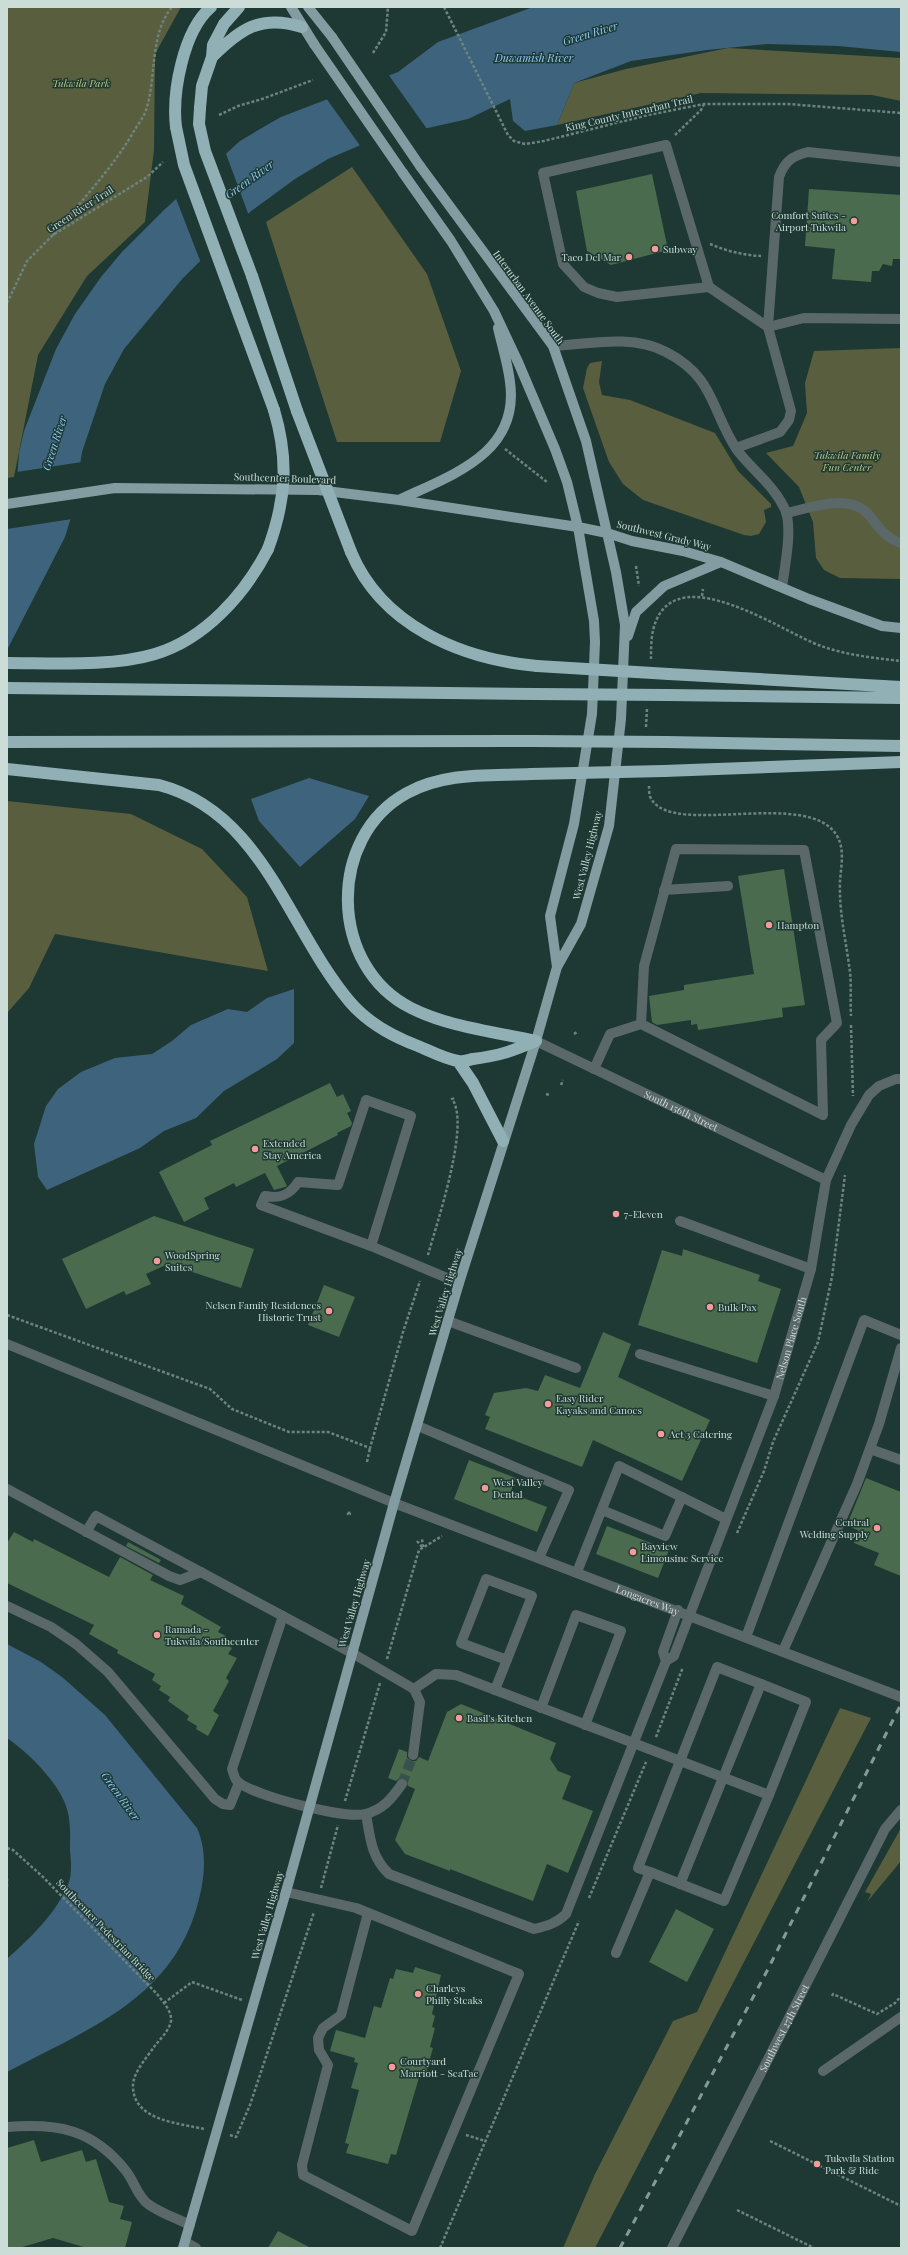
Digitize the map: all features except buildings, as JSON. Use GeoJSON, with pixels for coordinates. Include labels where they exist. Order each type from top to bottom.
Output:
{"type":"FeatureCollection","features":[{"type":"Feature","properties":{"kind":"highway"},"geometry":{"type":"LineString","coordinates":[[7,663],[54,663],[123,660],[156,654],[181,642],[199,631],[227,607],[251,578],[268,549],[280,512],[284,480],[281,438],[274,410],[184,166],[176,127],[175,94],[183,58],[190,39],[211,7]]}},
{"type":"Feature","properties":{"kind":"highway"},"geometry":{"type":"LineString","coordinates":[[240,7],[224,24],[212,45],[212,57],[202,86],[199,124],[205,152],[252,276],[297,410],[350,552],[365,579],[382,599],[416,628],[438,641],[474,655],[515,664],[901,687]]}},
{"type":"Feature","properties":{"kind":"highway"},"geometry":{"type":"LineString","coordinates":[[212,57],[229,40],[253,26],[284,21],[302,27]]}},
{"type":"Feature","properties":{"kind":"highway"},"geometry":{"type":"LineString","coordinates":[[7,688],[901,698]]}},
{"type":"Feature","properties":{"kind":"highway"},"geometry":{"type":"LineString","coordinates":[[7,742],[532,741],[901,746]]}},
{"type":"Feature","properties":{"kind":"highway"},"geometry":{"type":"LineString","coordinates":[[536,1041],[445,1021],[410,1008],[394,997],[380,984],[362,959],[349,923],[347,907],[350,873],[361,842],[385,809],[406,794],[426,784],[463,776],[664,771],[901,762]]}},
{"type":"Feature","properties":{"kind":"highway"},"geometry":{"type":"LineString","coordinates":[[7,769],[28,770],[159,785],[183,793],[207,806],[224,820],[254,851],[274,881],[302,933],[351,1003],[382,1029],[402,1041],[458,1061],[500,1056],[536,1041]]}},
{"type":"Feature","properties":{"kind":"highway"},"geometry":{"type":"LineString","coordinates":[[458,1061],[470,1079],[503,1141]]}},
{"type":"Feature","properties":{"kind":"main road"},"geometry":{"type":"LineString","coordinates":[[291,7],[302,27],[451,241],[494,311],[518,362],[555,449],[566,480],[578,527]]}},
{"type":"Feature","properties":{"kind":"main road","name":"Interurban Avenue South"},"geometry":{"type":"LineString","coordinates":[[308,7],[332,37],[420,166],[552,346],[586,441],[607,533],[625,625],[621,719]]}},
{"type":"Feature","properties":{"kind":"main road"},"geometry":{"type":"LineString","coordinates":[[399,500],[474,462],[490,449],[503,428],[510,408],[510,382],[494,311]]}},
{"type":"Feature","properties":{"kind":"main road","name":"Southcenter Boulevard"},"geometry":{"type":"LineString","coordinates":[[7,504],[115,488],[318,490],[399,500],[578,527],[607,533]]}},
{"type":"Feature","properties":{"kind":"main road","name":"West Valley Highway"},"geometry":{"type":"LineString","coordinates":[[557,967],[550,916],[574,824],[591,719],[595,642],[594,621],[578,527]]}},
{"type":"Feature","properties":{"kind":"main road","name":"Southwest Grady Way"},"geometry":{"type":"LineString","coordinates":[[607,533],[632,541],[683,551],[721,562],[809,599],[882,626],[901,628]]}},
{"type":"Feature","properties":{"kind":"main road"},"geometry":{"type":"LineString","coordinates":[[625,648],[636,612],[648,599],[664,586],[721,562]]}},
{"type":"Feature","properties":{"kind":"main road","name":"West Valley Highway"},"geometry":{"type":"LineString","coordinates":[[184,2245],[286,1892],[394,1503],[459,1283],[536,1041],[557,967],[581,924],[609,826],[621,719]]}},
{"type":"Feature","properties":{"kind":"street"},"geometry":{"type":"LineString","coordinates":[[709,287],[617,297],[598,294],[584,287],[563,264],[543,173],[666,145],[709,287],[768,327],[804,318],[901,319]]}},
{"type":"Feature","properties":{"kind":"street"},"geometry":{"type":"LineString","coordinates":[[736,448],[780,432],[789,420],[791,411],[788,395],[768,327],[780,177],[787,162],[793,156],[808,152],[901,162]]}},
{"type":"Feature","properties":{"kind":"street"},"geometry":{"type":"LineString","coordinates":[[552,346],[628,341],[648,344],[666,352],[696,374],[708,389],[736,448],[750,468],[780,499],[786,513],[788,535],[782,587]]}},
{"type":"Feature","properties":{"kind":"street"},"geometry":{"type":"LineString","coordinates":[[786,513],[834,503],[854,505],[868,514],[878,529],[885,535],[901,543]]}},
{"type":"Feature","properties":{"kind":"street"},"geometry":{"type":"LineString","coordinates":[[594,1069],[610,1034],[641,1024],[823,1115],[821,1040],[837,1023],[804,850],[676,849],[644,966],[641,1024]]}},
{"type":"Feature","properties":{"kind":"street"},"geometry":{"type":"LineString","coordinates":[[664,890],[728,886]]}},
{"type":"Feature","properties":{"kind":"street","name":"South 156th Street"},"geometry":{"type":"LineString","coordinates":[[536,1041],[826,1180]]}},
{"type":"Feature","properties":{"kind":"street","name":"Nelson Place South"},"geometry":{"type":"LineString","coordinates":[[666,1661],[674,1656],[774,1396],[811,1269],[826,1180],[851,1125],[868,1095],[879,1086],[896,1079],[901,1079]]}},
{"type":"Feature","properties":{"kind":"street"},"geometry":{"type":"LineString","coordinates":[[371,1246],[411,1116],[366,1100],[338,1185],[298,1182],[292,1191],[277,1198],[265,1196],[261,1205],[371,1246],[459,1283]]}},
{"type":"Feature","properties":{"kind":"street"},"geometry":{"type":"LineString","coordinates":[[680,1221],[811,1269]]}},
{"type":"Feature","properties":{"kind":"street"},"geometry":{"type":"LineString","coordinates":[[746,1637],[864,1320],[901,1335]]}},
{"type":"Feature","properties":{"kind":"street"},"geometry":{"type":"LineString","coordinates":[[448,1321],[576,1368]]}},
{"type":"Feature","properties":{"kind":"street","name":"Longacres Way"},"geometry":{"type":"LineString","coordinates":[[7,1344],[394,1503],[690,1614],[901,1697]]}},
{"type":"Feature","properties":{"kind":"street"},"geometry":{"type":"LineString","coordinates":[[783,1651],[857,1484],[870,1449],[901,1348]]}},
{"type":"Feature","properties":{"kind":"street"},"geometry":{"type":"LineString","coordinates":[[640,1354],[774,1396]]}},
{"type":"Feature","properties":{"kind":"street"},"geometry":{"type":"LineString","coordinates":[[418,1426],[569,1490],[539,1558]]}},
{"type":"Feature","properties":{"kind":"street"},"geometry":{"type":"LineString","coordinates":[[870,1449],[901,1460]]}},
{"type":"Feature","properties":{"kind":"street"},"geometry":{"type":"LineString","coordinates":[[577,1572],[619,1466],[726,1519]]}},
{"type":"Feature","properties":{"kind":"street"},"geometry":{"type":"LineString","coordinates":[[7,1489],[168,1576],[180,1580],[201,1572]]}},
{"type":"Feature","properties":{"kind":"street"},"geometry":{"type":"LineString","coordinates":[[602,1510],[665,1536],[682,1497]]}},
{"type":"Feature","properties":{"kind":"street"},"geometry":{"type":"LineString","coordinates":[[86,1532],[96,1516],[352,1653],[414,1689],[420,1702],[413,1755]]}},
{"type":"Feature","properties":{"kind":"street"},"geometry":{"type":"LineString","coordinates":[[495,1690],[507,1660],[532,1596],[486,1579],[461,1643],[507,1660]]}},
{"type":"Feature","properties":{"kind":"street"},"geometry":{"type":"LineString","coordinates":[[7,1606],[52,1627],[76,1644],[108,1672],[215,1799],[223,1804],[230,1805],[239,1783]]}},
{"type":"Feature","properties":{"kind":"street"},"geometry":{"type":"LineString","coordinates":[[366,1814],[372,1847],[380,1865],[389,1874],[534,1929],[548,1926],[561,1920],[566,1914],[666,1661],[663,1652],[678,1610]]}},
{"type":"Feature","properties":{"kind":"street"},"geometry":{"type":"LineString","coordinates":[[541,1708],[576,1615],[621,1631],[585,1725]]}},
{"type":"Feature","properties":{"kind":"street"},"geometry":{"type":"LineString","coordinates":[[283,1616],[232,1768],[235,1778],[239,1783],[309,1809],[358,1815],[366,1814],[387,1804],[402,1784]]}},
{"type":"Feature","properties":{"kind":"street"},"geometry":{"type":"LineString","coordinates":[[717,1667],[806,1702],[769,1795],[724,1901],[638,1868],[681,1761],[717,1667]]}},
{"type":"Feature","properties":{"kind":"street"},"geometry":{"type":"LineString","coordinates":[[414,1689],[436,1674],[456,1675],[769,1795]]}},
{"type":"Feature","properties":{"kind":"street"},"geometry":{"type":"LineString","coordinates":[[680,1884],[761,1684]]}},
{"type":"Feature","properties":{"kind":"street","name":"Southwest 27th Street"},"geometry":{"type":"LineString","coordinates":[[672,2248],[885,1829],[901,1810]]}},
{"type":"Feature","properties":{"kind":"street"},"geometry":{"type":"LineString","coordinates":[[616,1953],[650,1872]]}},
{"type":"Feature","properties":{"kind":"street"},"geometry":{"type":"LineString","coordinates":[[286,1892],[356,1908],[519,1974],[412,2231],[303,2175],[302,2165],[328,2065],[318,2050],[318,2038],[323,2028],[341,2015],[368,1913]]}},
{"type":"Feature","properties":{"kind":"street"},"geometry":{"type":"LineString","coordinates":[[823,2071],[901,2017]]}},
{"type":"Feature","properties":{"kind":"street"},"geometry":{"type":"LineString","coordinates":[[7,2127],[52,2126],[70,2129],[94,2140],[118,2160],[148,2204],[190,2225]]}},
{"type":"Feature","properties":{"kind":"street"},"geometry":{"type":"LineString","coordinates":[[184,2245],[196,2248]]}},
{"type":"Feature","properties":{"kind":"path"},"geometry":{"type":"LineString","coordinates":[[53,235],[123,150],[146,111],[153,78],[156,46],[167,13],[172,7]]}},
{"type":"Feature","properties":{"kind":"path"},"geometry":{"type":"LineString","coordinates":[[373,53],[386,32],[388,7]]}},
{"type":"Feature","properties":{"kind":"path","name":"King County Interurban Trail"},"geometry":{"type":"LineString","coordinates":[[444,7],[508,135],[514,141],[525,144],[544,141],[648,115],[704,104],[788,104],[901,112]]}},
{"type":"Feature","properties":{"kind":"path"},"geometry":{"type":"LineString","coordinates":[[219,115],[238,106],[262,99],[313,80]]}},
{"type":"Feature","properties":{"kind":"path"},"geometry":{"type":"LineString","coordinates":[[672,137],[701,110],[704,104]]}},
{"type":"Feature","properties":{"kind":"path","name":"Green River Trail"},"geometry":{"type":"LineString","coordinates":[[7,303],[27,261],[53,235],[147,177],[164,162]]}},
{"type":"Feature","properties":{"kind":"path"},"geometry":{"type":"LineString","coordinates":[[708,244],[729,252],[736,251],[750,256]]}},
{"type":"Feature","properties":{"kind":"path"},"geometry":{"type":"LineString","coordinates":[[503,447],[547,482]]}},
{"type":"Feature","properties":{"kind":"path"},"geometry":{"type":"LineString","coordinates":[[636,566],[640,586]]}},
{"type":"Feature","properties":{"kind":"path"},"geometry":{"type":"LineString","coordinates":[[702,596],[704,589]]}},
{"type":"Feature","properties":{"kind":"path"},"geometry":{"type":"LineString","coordinates":[[561,1085],[562,1080]]}},
{"type":"Feature","properties":{"kind":"path"},"geometry":{"type":"LineString","coordinates":[[546,1094],[550,1095]]}},
{"type":"Feature","properties":{"kind":"path"},"geometry":{"type":"LineString","coordinates":[[367,1462],[403,1332],[424,1268],[450,1179],[456,1143],[457,1106],[452,1099],[454,1098]]}},
{"type":"Feature","properties":{"kind":"path"},"geometry":{"type":"LineString","coordinates":[[7,1315],[210,1389],[232,1409],[284,1430],[328,1432],[370,1448]]}},
{"type":"Feature","properties":{"kind":"path"},"geometry":{"type":"LineString","coordinates":[[422,1539],[423,1548]]}},
{"type":"Feature","properties":{"kind":"path"},"geometry":{"type":"LineString","coordinates":[[417,1541],[423,1548]]}},
{"type":"Feature","properties":{"kind":"path"},"geometry":{"type":"LineString","coordinates":[[236,2137],[250,2105],[318,1900],[341,1813],[419,1550],[423,1548]]}},
{"type":"Feature","properties":{"kind":"path","name":"Southcenter Pedestrian Bridge"},"geometry":{"type":"LineString","coordinates":[[7,1848],[13,1850],[43,1877],[157,1994],[169,2010],[171,2020],[168,2029],[139,2070],[132,2086],[138,2103],[148,2113],[160,2119],[175,2122]]}},
{"type":"Feature","properties":{"kind":"path"},"geometry":{"type":"LineString","coordinates":[[7,1879],[7,1888]]}},
{"type":"Feature","properties":{"kind":"path"},"geometry":{"type":"LineString","coordinates":[[164,2003],[192,1982],[254,2004]]}},
{"type":"Feature","properties":{"kind":"path"},"geometry":{"type":"LineString","coordinates":[[832,1996],[833,1994],[877,2014],[895,2003],[901,1996]]}},
{"type":"Feature","properties":{"kind":"path"},"geometry":{"type":"LineString","coordinates":[[463,2134],[485,2141]]}},
{"type":"Feature","properties":{"kind":"path"},"geometry":{"type":"LineString","coordinates":[[770,2141],[901,2206]]}},
{"type":"Feature","properties":{"kind":"path"},"geometry":{"type":"LineString","coordinates":[[737,2210],[814,2248]]}},
{"type":"Feature","properties":{"kind":"green space","name":"Tukwila Park"},"geometry":{"type":"Polygon","coordinates":[[[7,7],[181,7],[155,54],[154,150],[145,222],[87,276],[38,355],[14,477],[7,478],[7,7]]]}},
{"type":"Feature","properties":{"kind":"green space"},"geometry":{"type":"Polygon","coordinates":[[[728,48],[901,58],[901,101],[872,95],[701,93],[557,125],[574,83],[626,69],[728,48]]]}},
{"type":"Feature","properties":{"kind":"green space"},"geometry":{"type":"Polygon","coordinates":[[[352,167],[427,274],[461,371],[440,442],[337,442],[266,222],[352,167]]]}},
{"type":"Feature","properties":{"kind":"green space","name":"Tukwila Family Fun Center"},"geometry":{"type":"Polygon","coordinates":[[[901,348],[901,579],[840,578],[824,570],[816,558],[813,522],[799,487],[766,453],[793,446],[807,413],[805,383],[814,351],[901,348]]]}},
{"type":"Feature","properties":{"kind":"green space"},"geometry":{"type":"Polygon","coordinates":[[[602,361],[599,382],[602,395],[630,400],[715,433],[738,471],[771,504],[771,507],[764,510],[766,522],[759,534],[751,536],[744,535],[643,500],[623,484],[609,462],[583,388],[587,368],[590,363],[602,361]]]}},
{"type":"Feature","properties":{"kind":"green space"},"geometry":{"type":"Polygon","coordinates":[[[7,801],[131,814],[202,849],[247,897],[268,971],[55,934],[29,988],[7,1013],[7,801]]]}},
{"type":"Feature","properties":{"kind":"green space"},"geometry":{"type":"Polygon","coordinates":[[[840,1708],[871,1718],[595,2248],[563,2248],[595,2174],[673,2021],[697,2012],[840,1708]]]}},
{"type":"Feature","properties":{"kind":"green space"},"geometry":{"type":"Polygon","coordinates":[[[901,1828],[901,1861],[867,1902],[871,1894],[865,1892],[901,1828]]]}},
{"type":"Feature","properties":{"kind":"water","name":"Duwamish River"},"geometry":{"type":"Polygon","coordinates":[[[533,7],[901,7],[901,52],[838,46],[767,44],[707,50],[631,61],[574,83],[557,125],[525,131],[513,121],[510,99],[468,119],[370,141],[328,159],[295,179],[250,212],[183,278],[124,349],[105,384],[82,452],[72,514],[65,537],[7,650],[7,520],[16,494],[19,453],[24,431],[56,349],[75,314],[101,277],[122,252],[164,210],[240,141],[281,117],[398,72],[438,42],[533,7]]]}},
{"type":"Feature","properties":{"kind":"water"},"geometry":{"type":"Polygon","coordinates":[[[309,778],[369,796],[355,819],[300,867],[259,821],[251,799],[309,778]]]}},
{"type":"Feature","properties":{"kind":"water"},"geometry":{"type":"Polygon","coordinates":[[[294,989],[294,1043],[277,1059],[224,1091],[196,1118],[164,1131],[140,1148],[47,1190],[38,1177],[34,1144],[46,1106],[58,1089],[81,1072],[115,1058],[152,1054],[172,1041],[191,1025],[228,1009],[247,1012],[267,998],[294,989]]]}},
{"type":"Feature","properties":{"kind":"water","name":"Green River"},"geometry":{"type":"Polygon","coordinates":[[[7,1644],[41,1662],[62,1677],[105,1715],[197,1828],[204,1854],[204,1872],[199,1899],[187,1933],[170,1962],[149,1986],[124,2007],[97,2025],[7,2072],[7,1959],[34,1933],[58,1904],[69,1882],[71,1866],[69,1820],[67,1809],[58,1789],[42,1769],[24,1751],[7,1738],[7,1644]]]}},
{"type":"Feature","properties":{"kind":"pier"},"geometry":{"type":"Polygon","coordinates":[[[388,74],[427,129],[371,143],[361,147],[326,98],[388,74]]]}},
{"type":"Feature","properties":{"kind":"pier"},"geometry":{"type":"Polygon","coordinates":[[[225,151],[249,216],[201,263],[175,196],[225,151]]]}},
{"type":"Feature","properties":{"kind":"pier"},"geometry":{"type":"Polygon","coordinates":[[[82,462],[72,519],[7,529],[7,514],[14,493],[17,472],[82,462]]]}},
{"type":"Feature","properties":{"kind":"tunnel"},"geometry":{"type":"LineString","coordinates":[[402,1784],[413,1755]]}},
{"type":"Feature","properties":{"kind":"railway"},"geometry":{"type":"LineString","coordinates":[[620,2248],[767,1971],[901,1704]]}},
{"type":"Feature","properties":{"kind":"place","name":"Comfort Suites - Airport Tukwila"},"geometry":{"type":"Point","coordinates":[854,221]}},
{"type":"Feature","properties":{"kind":"place","name":"Subway"},"geometry":{"type":"Point","coordinates":[655,249]}},
{"type":"Feature","properties":{"kind":"place","name":"Taco Del Mar"},"geometry":{"type":"Point","coordinates":[629,257]}},
{"type":"Feature","properties":{"kind":"place","name":"Hampton"},"geometry":{"type":"Point","coordinates":[769,925]}},
{"type":"Feature","properties":{"kind":"place","name":"Extended Stay America"},"geometry":{"type":"Point","coordinates":[255,1149]}},
{"type":"Feature","properties":{"kind":"place","name":"7-Eleven"},"geometry":{"type":"Point","coordinates":[616,1214]}},
{"type":"Feature","properties":{"kind":"place","name":"WoodSpring Suites"},"geometry":{"type":"Point","coordinates":[157,1261]}},
{"type":"Feature","properties":{"kind":"place","name":"Bulk Pax"},"geometry":{"type":"Point","coordinates":[710,1307]}},
{"type":"Feature","properties":{"kind":"place","name":"Nelsen Family Residences Historic Trust"},"geometry":{"type":"Point","coordinates":[329,1311]}},
{"type":"Feature","properties":{"kind":"place","name":"Easy Rider Kayaks and Canoes"},"geometry":{"type":"Point","coordinates":[548,1404]}},
{"type":"Feature","properties":{"kind":"place","name":"Act 3 Catering"},"geometry":{"type":"Point","coordinates":[661,1434]}},
{"type":"Feature","properties":{"kind":"place","name":"West Valley Dental"},"geometry":{"type":"Point","coordinates":[485,1488]}},
{"type":"Feature","properties":{"kind":"place","name":"Central Welding Supply"},"geometry":{"type":"Point","coordinates":[877,1528]}},
{"type":"Feature","properties":{"kind":"place","name":"Bayview Limousine Service"},"geometry":{"type":"Point","coordinates":[633,1552]}},
{"type":"Feature","properties":{"kind":"place","name":"Ramada - Tukwila/Southcenter"},"geometry":{"type":"Point","coordinates":[157,1635]}},
{"type":"Feature","properties":{"kind":"place","name":"Basil's Kitchen"},"geometry":{"type":"Point","coordinates":[459,1718]}},
{"type":"Feature","properties":{"kind":"place","name":"Charleys Philly Steaks"},"geometry":{"type":"Point","coordinates":[418,1994]}},
{"type":"Feature","properties":{"kind":"place","name":"Courtyard Marriott - SeaTac"},"geometry":{"type":"Point","coordinates":[392,2067]}},
{"type":"Feature","properties":{"kind":"place","name":"Tukwila Station Park & Ride"},"geometry":{"type":"Point","coordinates":[817,2164]}}]}
